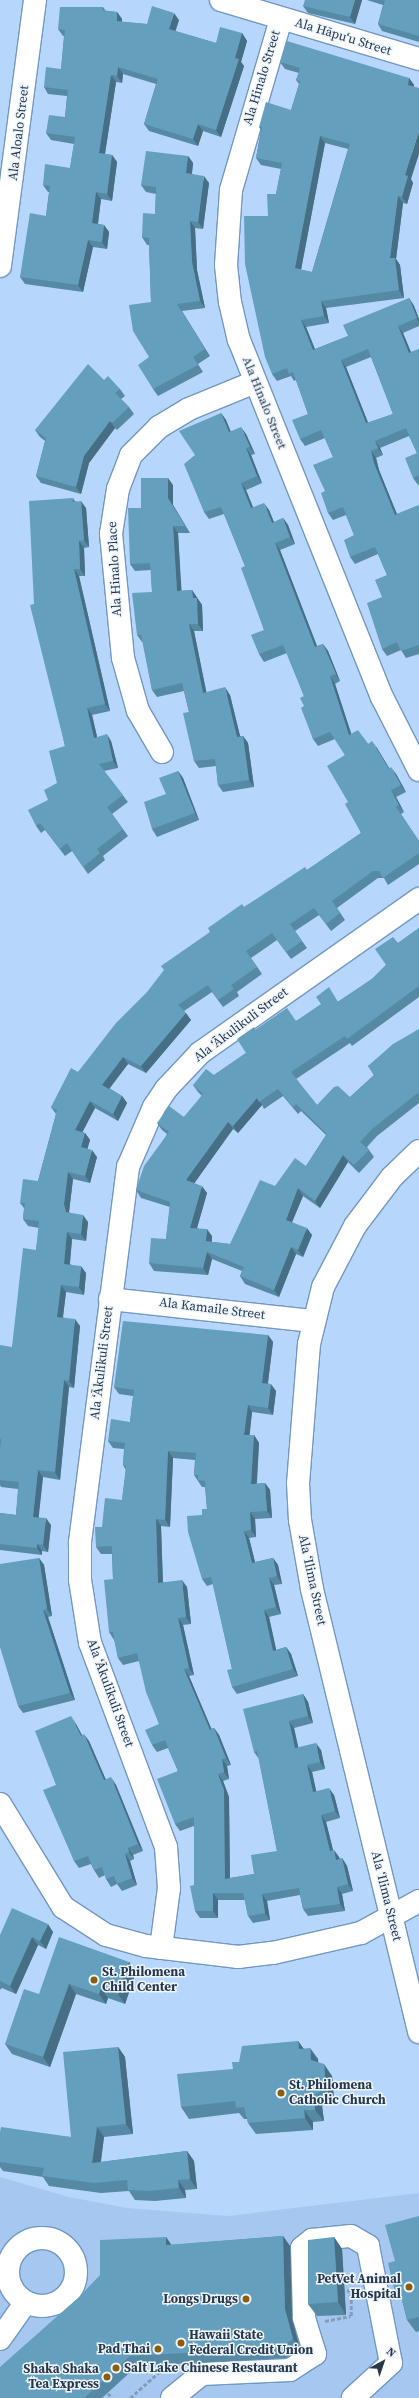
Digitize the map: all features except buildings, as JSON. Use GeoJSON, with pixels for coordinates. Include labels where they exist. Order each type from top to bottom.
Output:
{"type":"FeatureCollection","features":[{"type":"Feature","properties":{"kind":"street","name":"Ala Aloalo Street"},"geometry":{"type":"LineString","coordinates":[[0,266],[35,0]]}},
{"type":"Feature","properties":{"kind":"street","name":"Ala Hāpuʻu Street"},"geometry":{"type":"LineString","coordinates":[[221,0],[419,60]]}},
{"type":"Feature","properties":{"kind":"street","name":"Ala Hinalo Street"},"geometry":{"type":"LineString","coordinates":[[281,19],[238,156],[227,225],[230,302],[256,382],[382,697],[419,770]]}},
{"type":"Feature","properties":{"kind":"street","name":"Ala Hinalo Place"},"geometry":{"type":"LineString","coordinates":[[162,752],[138,711],[122,652],[111,534],[118,489],[131,455],[159,427],[189,409],[256,382]]}},
{"type":"Feature","properties":{"kind":"street","name":"Ala ʻĀkulikuli Street"},"geometry":{"type":"LineString","coordinates":[[161,1948],[169,1888],[166,1847],[90,1643],[81,1587],[80,1542],[110,1298],[128,1167],[145,1124],[166,1089],[220,1038],[419,899]]}},
{"type":"Feature","properties":{"kind":"street","name":"Ala ʻIlima Street"},"geometry":{"type":"LineString","coordinates":[[419,1151],[392,1176],[355,1226],[323,1287],[313,1320],[299,1447],[300,1520],[312,1589],[419,2032]]}},
{"type":"Feature","properties":{"kind":"street","name":"Ala Kamaile Street"},"geometry":{"type":"LineString","coordinates":[[110,1298],[313,1320]]}},
{"type":"Feature","properties":{"kind":"street"},"geometry":{"type":"LineString","coordinates":[[0,1804],[44,1881],[73,1917],[106,1935],[161,1948],[238,1957],[273,1953],[361,1933],[391,1918],[419,1901]]}},
{"type":"Feature","properties":{"kind":"street"},"geometry":{"type":"LineString","coordinates":[[172,2398],[202,2374],[290,2370],[313,2347],[304,2318],[304,2244],[351,2236],[368,2246],[391,2363],[353,2398]]}},
{"type":"Feature","properties":{"kind":"street"},"geometry":{"type":"LineString","coordinates":[[0,2339],[26,2302]]}},
{"type":"Feature","properties":{"kind":"path"},"geometry":{"type":"LineString","coordinates":[[313,2347],[321,2337],[317,2323],[351,2316],[351,2291],[345,2291]]}},
{"type":"Feature","properties":{"kind":"path"},"geometry":{"type":"LineString","coordinates":[[130,2398],[167,2365]]}},
{"type":"Feature","properties":{"kind":"path"},"geometry":{"type":"LineString","coordinates":[[108,2393],[112,2398]]}},
{"type":"Feature","properties":{"kind":"shaded area"},"geometry":{"type":"Polygon","coordinates":[[[0,2177],[69,2197],[127,2208],[228,2216],[419,2193],[419,2398],[0,2398],[0,2177]]]}},
{"type":"Feature","properties":{"kind":"place","name":"St. Philomena Child Center"},"geometry":{"type":"Point","coordinates":[94,1980]}},
{"type":"Feature","properties":{"kind":"place","name":"St. Philomena Catholic Church"},"geometry":{"type":"Point","coordinates":[281,2093]}},
{"type":"Feature","properties":{"kind":"place","name":"PetVet Animal Hospital"},"geometry":{"type":"Point","coordinates":[409,2287]}},
{"type":"Feature","properties":{"kind":"place","name":"Longs Drugs"},"geometry":{"type":"Point","coordinates":[246,2299]}},
{"type":"Feature","properties":{"kind":"place","name":"Hawaii State Federal Credit Union"},"geometry":{"type":"Point","coordinates":[181,2343]}},
{"type":"Feature","properties":{"kind":"place","name":"Pad Thai"},"geometry":{"type":"Point","coordinates":[158,2349]}},
{"type":"Feature","properties":{"kind":"place","name":"Salt Lake Chinese Restaurant"},"geometry":{"type":"Point","coordinates":[116,2368]}},
{"type":"Feature","properties":{"kind":"place","name":"Shaka Shaka Tea Express"},"geometry":{"type":"Point","coordinates":[107,2377]}}]}
